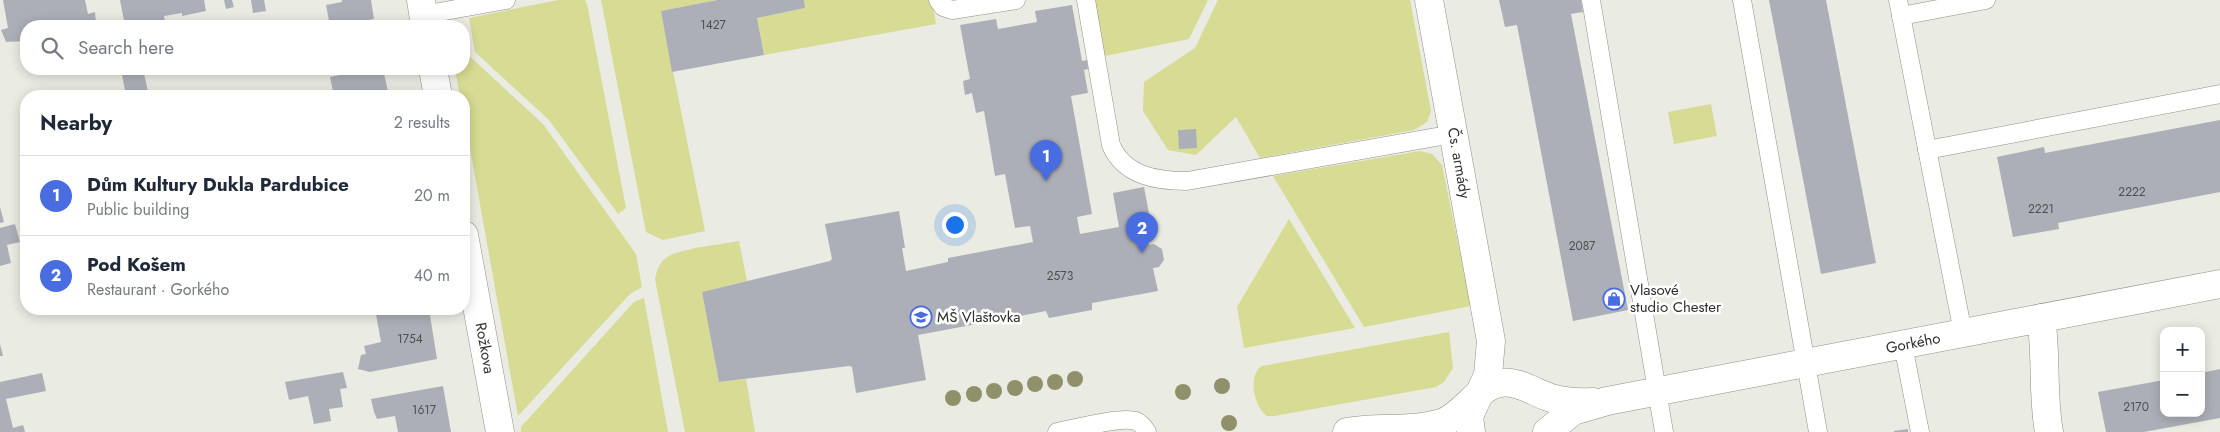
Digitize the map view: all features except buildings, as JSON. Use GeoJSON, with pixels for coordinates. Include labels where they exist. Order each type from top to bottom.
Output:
{"type":"FeatureCollection","features":[{"type":"Feature","properties":{"kind":"street","name":"Čs. armády"},"geometry":{"type":"LineString","coordinates":[[1429,0],[1489,327],[1491,351],[1489,368],[1484,384],[1469,416],[1471,432]]}},
{"type":"Feature","properties":{"kind":"street"},"geometry":{"type":"LineString","coordinates":[[434,75],[437,90]]}},
{"type":"Feature","properties":{"kind":"street","name":"Rožkova"},"geometry":{"type":"LineString","coordinates":[[470,268],[500,432]]}},
{"type":"Feature","properties":{"kind":"street","name":"Gorkého"},"geometry":{"type":"LineString","coordinates":[[1547,432],[1573,411],[1607,401],[2220,284]]}},
{"type":"Feature","properties":{"kind":"street"},"geometry":{"type":"LineString","coordinates":[[2041,318],[2045,358],[2045,413],[2049,432]]}},
{"type":"Feature","properties":{"kind":"street","name":"Čs. armády"},"geometry":{"type":"LineString","coordinates":[[1489,327],[1496,349],[1504,363],[1516,379],[1535,395],[1543,412],[1541,432]]}},
{"type":"Feature","properties":{"kind":"street","name":"Gorkého"},"geometry":{"type":"LineString","coordinates":[[1347,432],[1403,430],[1438,425],[1457,415],[1482,391],[1500,383],[1509,382],[1570,402],[1607,401]]}},
{"type":"Feature","properties":{"kind":"lane"},"geometry":{"type":"LineString","coordinates":[[423,14],[506,0]]}},
{"type":"Feature","properties":{"kind":"lane"},"geometry":{"type":"LineString","coordinates":[[938,0],[943,7],[952,10],[1016,0]]}},
{"type":"Feature","properties":{"kind":"lane"},"geometry":{"type":"LineString","coordinates":[[1086,0],[1111,145],[1116,158],[1130,169],[1147,177],[1166,181],[1187,181],[1453,134]]}},
{"type":"Feature","properties":{"kind":"lane"},"geometry":{"type":"LineString","coordinates":[[1591,0],[1664,432]]}},
{"type":"Feature","properties":{"kind":"lane"},"geometry":{"type":"LineString","coordinates":[[1742,0],[1818,432]]}},
{"type":"Feature","properties":{"kind":"lane"},"geometry":{"type":"LineString","coordinates":[[1963,333],[1900,8],[1986,0]]}},
{"type":"Feature","properties":{"kind":"lane"},"geometry":{"type":"LineString","coordinates":[[1927,150],[2220,94]]}},
{"type":"Feature","properties":{"kind":"lane"},"geometry":{"type":"LineString","coordinates":[[1903,345],[1920,432]]}},
{"type":"Feature","properties":{"kind":"lane"},"geometry":{"type":"LineString","coordinates":[[1057,432],[1123,420],[1136,421],[1147,432]]}},
{"type":"Feature","properties":{"kind":"green space"},"geometry":{"type":"Polygon","coordinates":[[[558,0],[585,0],[626,208],[618,214],[549,120],[475,52],[469,18],[558,0]]]}},
{"type":"Feature","properties":{"kind":"green space"},"geometry":{"type":"Polygon","coordinates":[[[601,0],[717,0],[661,11],[705,231],[663,240],[646,232],[601,0]]]}},
{"type":"Feature","properties":{"kind":"green space"},"geometry":{"type":"Polygon","coordinates":[[[804,0],[932,0],[936,24],[764,55],[757,18],[805,8],[804,0]]]}},
{"type":"Feature","properties":{"kind":"green space"},"geometry":{"type":"Polygon","coordinates":[[[1094,0],[1208,0],[1189,39],[1105,56],[1094,0]]]}},
{"type":"Feature","properties":{"kind":"green space"},"geometry":{"type":"Polygon","coordinates":[[[1218,0],[1410,0],[1431,111],[1427,122],[1414,130],[1260,158],[1236,117],[1196,155],[1168,150],[1143,111],[1144,82],[1195,48],[1218,0]]]}},
{"type":"Feature","properties":{"kind":"green space"},"geometry":{"type":"Polygon","coordinates":[[[470,57],[543,124],[636,254],[642,287],[630,294],[518,416],[470,148],[470,90],[459,90],[456,75],[470,75],[470,57]]]}},
{"type":"Feature","properties":{"kind":"green space"},"geometry":{"type":"Polygon","coordinates":[[[1711,104],[1717,136],[1674,144],[1668,112],[1711,104]]]}},
{"type":"Feature","properties":{"kind":"green space"},"geometry":{"type":"Polygon","coordinates":[[[1420,151],[1432,154],[1442,165],[1471,306],[1364,327],[1273,176],[1420,151]]]}},
{"type":"Feature","properties":{"kind":"green space"},"geometry":{"type":"Polygon","coordinates":[[[1289,219],[1355,328],[1244,348],[1237,307],[1289,219]]]}},
{"type":"Feature","properties":{"kind":"green space"},"geometry":{"type":"Polygon","coordinates":[[[739,241],[747,281],[702,292],[719,382],[746,379],[755,432],[685,432],[655,279],[662,262],[671,255],[689,249],[739,241]]]}},
{"type":"Feature","properties":{"kind":"green space"},"geometry":{"type":"Polygon","coordinates":[[[644,298],[668,432],[521,432],[521,427],[634,302],[644,298]]]}},
{"type":"Feature","properties":{"kind":"green space"},"geometry":{"type":"Polygon","coordinates":[[[1449,332],[1453,368],[1444,382],[1436,387],[1274,416],[1267,416],[1262,412],[1256,399],[1254,391],[1255,376],[1257,370],[1262,366],[1449,332]]]}},
{"type":"Feature","properties":{"kind":"place","name":"Dům Kultury Dukla Pardubice"},"geometry":{"type":"Point","coordinates":[1046,181]}},
{"type":"Feature","properties":{"kind":"place","name":"Pod Košem"},"geometry":{"type":"Point","coordinates":[1142,253]}},
{"type":"Feature","properties":{"kind":"place","name":"Vlasové studio Chester"},"geometry":{"type":"Point","coordinates":[1614,299]}},
{"type":"Feature","properties":{"kind":"place","name":"MŠ Vlaštovka"},"geometry":{"type":"Point","coordinates":[921,317]}}]}
